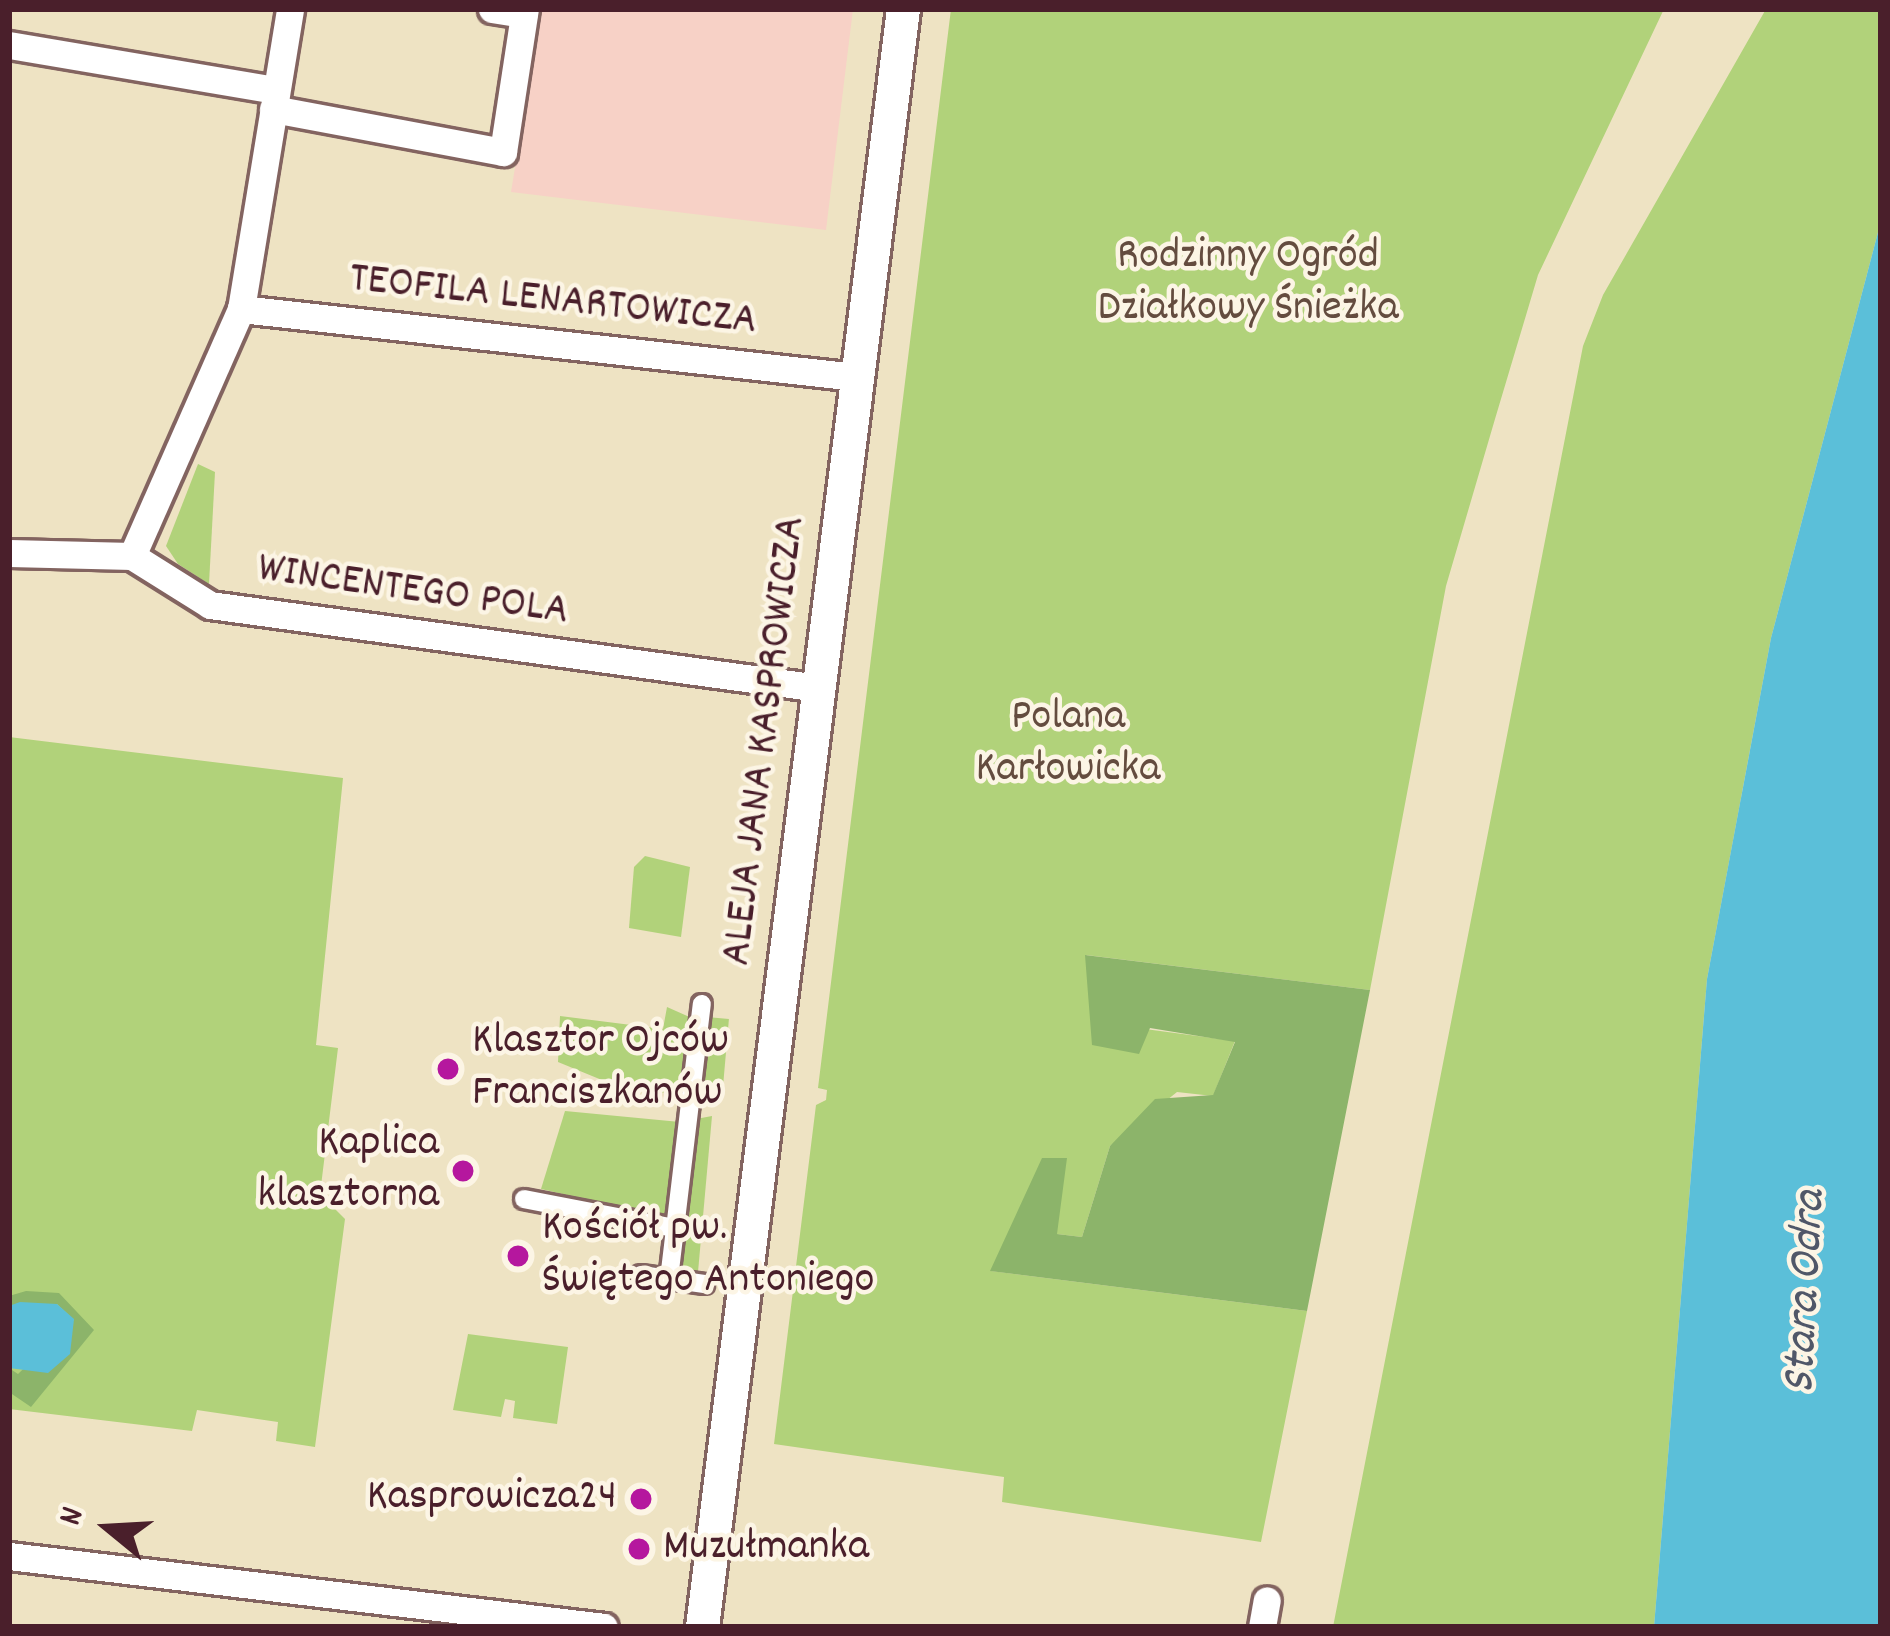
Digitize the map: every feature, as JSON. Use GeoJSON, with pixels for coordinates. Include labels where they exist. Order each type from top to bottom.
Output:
{"type":"FeatureCollection","features":[{"type":"Feature","properties":{"kind":"street"},"geometry":{"type":"LineString","coordinates":[[9,553],[132,556],[241,309],[290,9]]}},
{"type":"Feature","properties":{"kind":"street"},"geometry":{"type":"LineString","coordinates":[[9,46],[503,152],[524,12],[492,9]]}},
{"type":"Feature","properties":{"kind":"street","name":"ALEJA JANA KASPROWICZA"},"geometry":{"type":"LineString","coordinates":[[702,1627],[903,9]]}},
{"type":"Feature","properties":{"kind":"street","name":"TEOFILA LENARTOWICZA"},"geometry":{"type":"LineString","coordinates":[[241,309],[856,376]]}},
{"type":"Feature","properties":{"kind":"street","name":"WINCENTEGO POLA"},"geometry":{"type":"LineString","coordinates":[[132,556],[210,605],[819,688]]}},
{"type":"Feature","properties":{"kind":"street"},"geometry":{"type":"LineString","coordinates":[[668,1279],[702,1004]]}},
{"type":"Feature","properties":{"kind":"street"},"geometry":{"type":"LineString","coordinates":[[524,1199],[675,1228]]}},
{"type":"Feature","properties":{"kind":"street"},"geometry":{"type":"LineString","coordinates":[[641,1275],[704,1284]]}},
{"type":"Feature","properties":{"kind":"street"},"geometry":{"type":"LineString","coordinates":[[9,1556],[604,1627]]}},
{"type":"Feature","properties":{"kind":"shaded area"},"geometry":{"type":"Polygon","coordinates":[[[541,9],[853,9],[826,230],[511,192],[541,9]]]}},
{"type":"Feature","properties":{"kind":"green space"},"geometry":{"type":"Polygon","coordinates":[[[951,9],[1664,9],[1538,275],[1446,586],[1370,990],[1086,955],[1145,1029],[1235,1041],[1213,1096],[1177,1092],[1110,1146],[1082,1237],[1057,1234],[991,1271],[1307,1311],[1261,1542],[1002,1502],[1004,1477],[774,1444],[816,1105],[826,1100],[827,1090],[818,1088],[951,9]]]}},
{"type":"Feature","properties":{"kind":"green space"},"geometry":{"type":"Polygon","coordinates":[[[1766,9],[1881,9],[1881,221],[1771,638],[1707,979],[1654,1627],[1333,1627],[1583,346],[1603,295],[1766,9]]]}},
{"type":"Feature","properties":{"kind":"green space"},"geometry":{"type":"Polygon","coordinates":[[[198,464],[215,472],[209,584],[178,564],[166,546],[198,464]]]}},
{"type":"Feature","properties":{"kind":"green space"},"geometry":{"type":"Polygon","coordinates":[[[9,737],[343,778],[316,1045],[338,1048],[320,1194],[345,1219],[315,1447],[276,1441],[278,1422],[197,1410],[192,1431],[9,1409],[9,737]]]}},
{"type":"Feature","properties":{"kind":"green space"},"geometry":{"type":"Polygon","coordinates":[[[645,856],[690,867],[681,937],[629,928],[634,867],[645,856]]]}},
{"type":"Feature","properties":{"kind":"green space"},"geometry":{"type":"Polygon","coordinates":[[[1085,955],[1370,990],[1307,1311],[990,1271],[1042,1158],[1067,1158],[1057,1234],[1082,1237],[1110,1146],[1155,1099],[1213,1095],[1235,1042],[1150,1028],[1139,1054],[1092,1045],[1085,955]]]}},
{"type":"Feature","properties":{"kind":"green space"},"geometry":{"type":"Polygon","coordinates":[[[667,1007],[694,1019],[680,1095],[614,1085],[558,1062],[560,1016],[663,1029],[667,1007]]]}},
{"type":"Feature","properties":{"kind":"green space"},"geometry":{"type":"Polygon","coordinates":[[[707,1017],[729,1019],[722,1101],[700,1099],[707,1017]]]}},
{"type":"Feature","properties":{"kind":"green space"},"geometry":{"type":"Polygon","coordinates":[[[565,1111],[680,1122],[667,1218],[541,1189],[565,1111]]]}},
{"type":"Feature","properties":{"kind":"green space"},"geometry":{"type":"Polygon","coordinates":[[[712,1116],[698,1272],[677,1269],[696,1119],[712,1116]]]}},
{"type":"Feature","properties":{"kind":"green space"},"geometry":{"type":"Polygon","coordinates":[[[26,1291],[59,1293],[94,1330],[31,1407],[9,1392],[9,1368],[18,1374],[74,1320],[57,1304],[9,1306],[9,1296],[26,1291]]]}},
{"type":"Feature","properties":{"kind":"green space"},"geometry":{"type":"Polygon","coordinates":[[[468,1334],[568,1347],[557,1424],[513,1418],[515,1401],[505,1399],[501,1417],[453,1410],[468,1334]]]}},
{"type":"Feature","properties":{"kind":"water","name":"Stara Odra"},"geometry":{"type":"Polygon","coordinates":[[[1881,221],[1881,1627],[1654,1627],[1707,979],[1771,638],[1881,221]]]}},
{"type":"Feature","properties":{"kind":"water"},"geometry":{"type":"Polygon","coordinates":[[[57,1304],[74,1319],[70,1354],[48,1373],[9,1368],[9,1306],[57,1304]]]}},
{"type":"Feature","properties":{"kind":"place","name":"Klasztor Ojców Franciszkanów"},"geometry":{"type":"Point","coordinates":[448,1069]}},
{"type":"Feature","properties":{"kind":"place","name":"Kaplica klasztorna"},"geometry":{"type":"Point","coordinates":[463,1171]}},
{"type":"Feature","properties":{"kind":"place","name":"Kościół pw. Świętego Antoniego"},"geometry":{"type":"Point","coordinates":[518,1256]}},
{"type":"Feature","properties":{"kind":"place","name":"Kasprowicza24"},"geometry":{"type":"Point","coordinates":[641,1499]}},
{"type":"Feature","properties":{"kind":"place","name":"Muzułmanka"},"geometry":{"type":"Point","coordinates":[639,1549]}},
{"type":"Feature","properties":{"kind":"park label","name":"Rodzinny Ogród Działkowy Śnieżka"},"geometry":{"type":"Point","coordinates":[1248,284]}},
{"type":"Feature","properties":{"kind":"park label","name":"Polana Karłowicka"},"geometry":{"type":"Point","coordinates":[1068,745]}}]}
